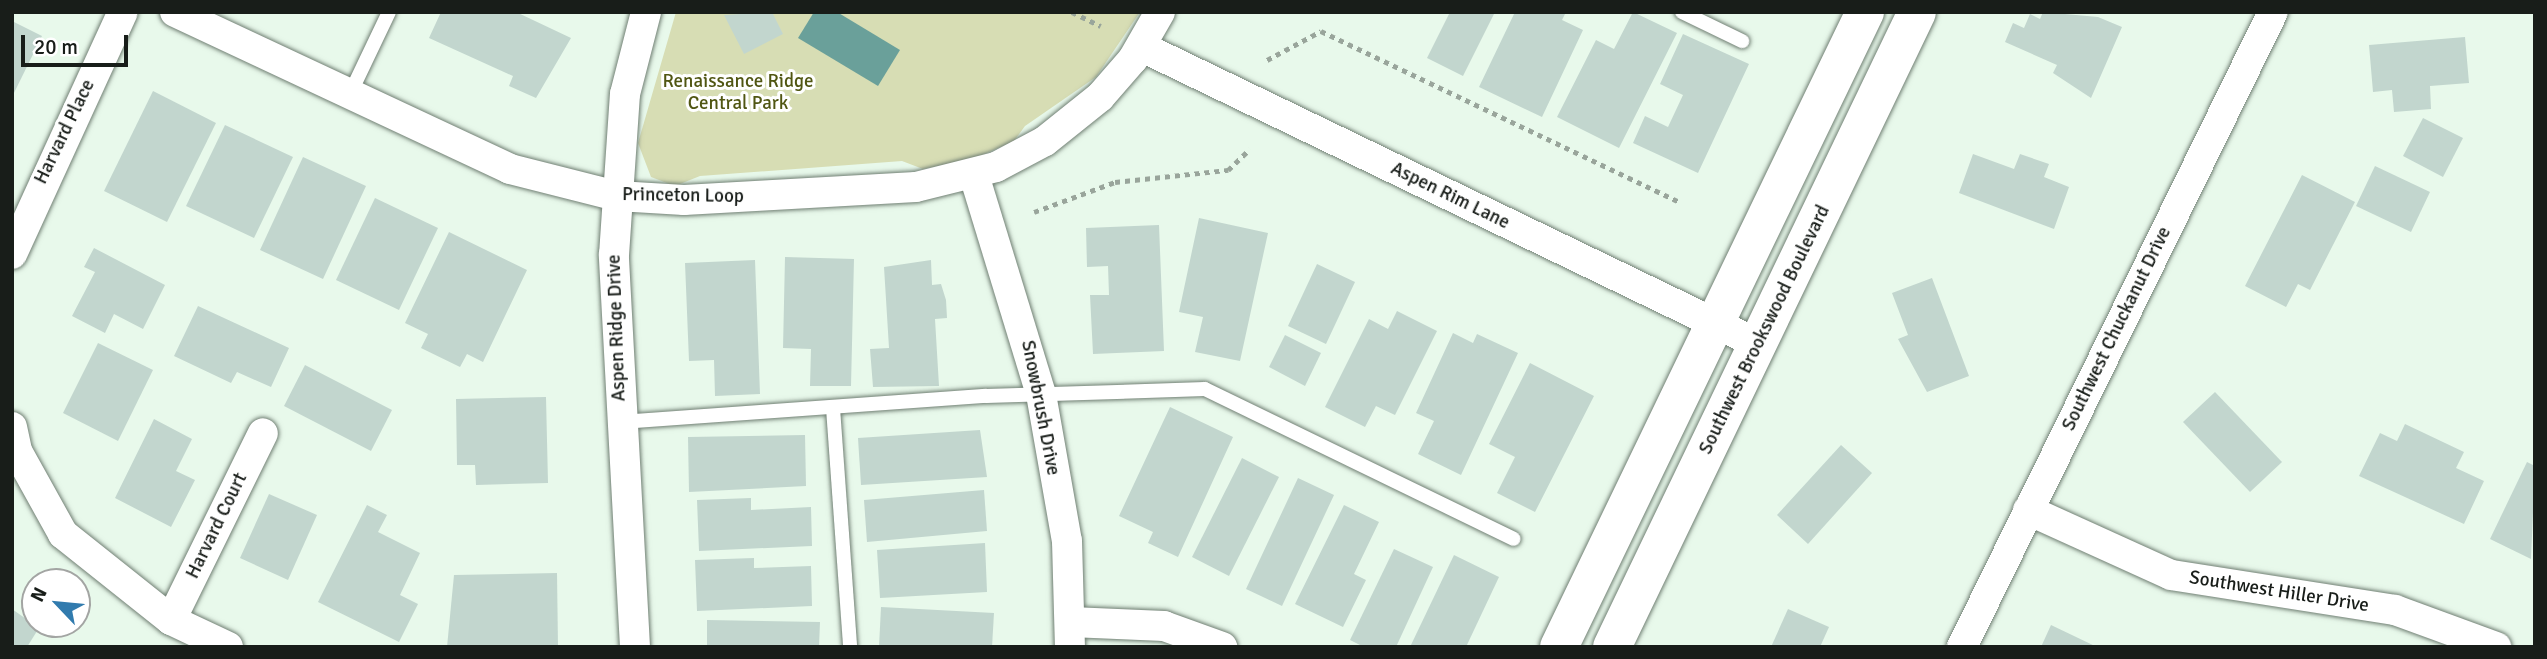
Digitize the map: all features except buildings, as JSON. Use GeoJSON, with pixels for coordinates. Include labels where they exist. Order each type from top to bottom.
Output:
{"type":"FeatureCollection","features":[{"type":"Feature","properties":{"kind":"main road"},"geometry":{"type":"LineString","coordinates":[[1559,647],[1865,12]]}},
{"type":"Feature","properties":{"kind":"main road","name":"Southwest Brookswood Boulevard"},"geometry":{"type":"LineString","coordinates":[[1612,647],[1917,12]]}},
{"type":"Feature","properties":{"kind":"street","name":"Harvard Place"},"geometry":{"type":"LineString","coordinates":[[12,254],[123,12]]}},
{"type":"Feature","properties":{"kind":"street","name":"Princeton Loop"},"geometry":{"type":"LineString","coordinates":[[175,12],[502,166],[617,197],[765,197],[916,187],[974,175],[1023,154],[1075,118],[1142,47],[1160,12]]}},
{"type":"Feature","properties":{"kind":"street","name":"Aspen Ridge Drive"},"geometry":{"type":"LineString","coordinates":[[635,647],[613,286],[625,94],[646,12]]}},
{"type":"Feature","properties":{"kind":"street","name":"Southwest Chuckanut Drive"},"geometry":{"type":"LineString","coordinates":[[1962,647],[2273,12]]}},
{"type":"Feature","properties":{"kind":"street","name":"Aspen Rim Lane"},"geometry":{"type":"LineString","coordinates":[[1142,47],[1758,344]]}},
{"type":"Feature","properties":{"kind":"street","name":"Snowbrush Drive"},"geometry":{"type":"LineString","coordinates":[[974,175],[1041,394],[1067,541],[1070,634]]}},
{"type":"Feature","properties":{"kind":"street"},"geometry":{"type":"LineString","coordinates":[[12,427],[17,451],[63,534],[170,620],[228,647]]}},
{"type":"Feature","properties":{"kind":"street","name":"Harvard Court"},"geometry":{"type":"LineString","coordinates":[[170,620],[263,433]]}},
{"type":"Feature","properties":{"kind":"street","name":"Southwest Hiller Drive"},"geometry":{"type":"LineString","coordinates":[[2028,510],[2171,575],[2395,610],[2496,647]]}},
{"type":"Feature","properties":{"kind":"street"},"geometry":{"type":"LineString","coordinates":[[1070,634],[1164,625],[1222,647]]}},
{"type":"Feature","properties":{"kind":"lane"},"geometry":{"type":"LineString","coordinates":[[349,96],[389,12]]}},
{"type":"Feature","properties":{"kind":"lane"},"geometry":{"type":"LineString","coordinates":[[1682,12],[1742,41]]}},
{"type":"Feature","properties":{"kind":"lane"},"geometry":{"type":"LineString","coordinates":[[620,422],[1041,394],[1205,390],[1514,539]]}},
{"type":"Feature","properties":{"kind":"lane"},"geometry":{"type":"LineString","coordinates":[[833,408],[850,647]]}},
{"type":"Feature","properties":{"kind":"path"},"geometry":{"type":"LineString","coordinates":[[1072,12],[1101,26]]}},
{"type":"Feature","properties":{"kind":"path"},"geometry":{"type":"LineString","coordinates":[[1267,60],[1321,31],[1680,202]]}},
{"type":"Feature","properties":{"kind":"path"},"geometry":{"type":"LineString","coordinates":[[1034,212],[1115,182],[1228,170],[1250,149]]}},
{"type":"Feature","properties":{"kind":"green space","name":"Renaissance Ridge Central Park"},"geometry":{"type":"Polygon","coordinates":[[[676,12],[1140,12],[1096,77],[1025,126],[1014,141],[973,159],[923,169],[902,161],[700,176],[675,186],[651,177],[638,143],[676,12]]]}},
{"type":"Feature","properties":{"kind":"water"},"geometry":{"type":"Polygon","coordinates":[[[814,12],[837,12],[900,50],[878,86],[798,38],[814,12]]]}}]}
